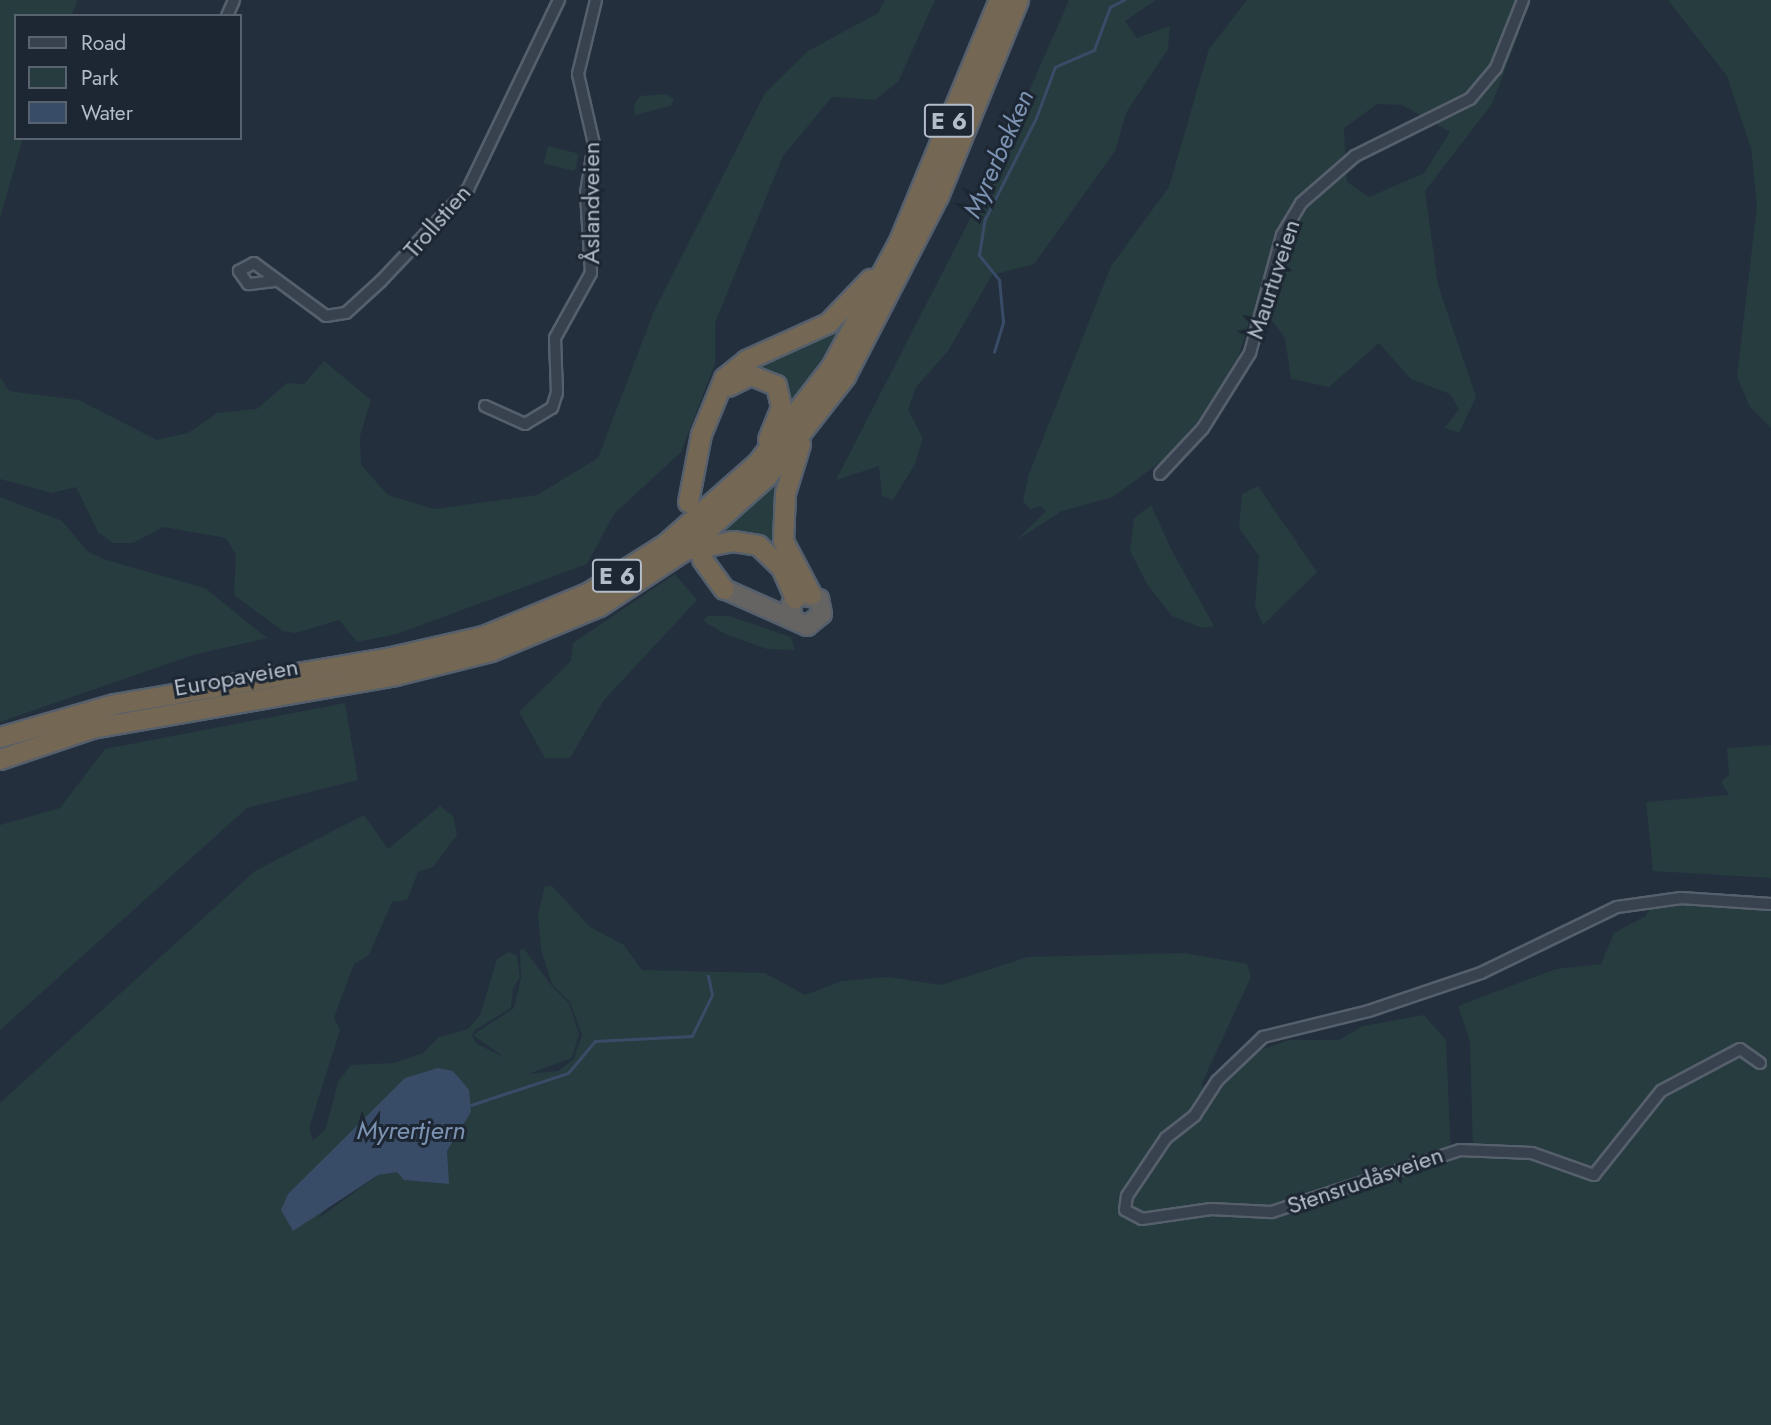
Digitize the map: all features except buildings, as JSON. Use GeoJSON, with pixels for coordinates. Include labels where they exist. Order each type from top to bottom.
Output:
{"type":"FeatureCollection","features":[{"type":"Feature","properties":{"kind":"highway","name":"E 6"},"geometry":{"type":"LineString","coordinates":[[757,463],[831,368],[899,241],[999,0]]}},
{"type":"Feature","properties":{"kind":"highway","name":"E 6"},"geometry":{"type":"LineString","coordinates":[[683,551],[752,493],[803,435],[845,376],[897,282],[1018,0]]}},
{"type":"Feature","properties":{"kind":"highway","name":"E 6"},"geometry":{"type":"LineString","coordinates":[[688,502],[695,456],[714,398],[739,365],[839,315],[899,241]]}},
{"type":"Feature","properties":{"kind":"highway","name":"E 6"},"geometry":{"type":"LineString","coordinates":[[714,398],[747,375],[767,378],[778,389],[780,412],[757,463]]}},
{"type":"Feature","properties":{"kind":"highway","name":"E 6"},"geometry":{"type":"LineString","coordinates":[[797,603],[783,541],[785,493],[803,435]]}},
{"type":"Feature","properties":{"kind":"highway","name":"Europaveien"},"geometry":{"type":"LineString","coordinates":[[0,737],[114,704],[452,645],[513,626],[611,580],[705,512],[757,463]]}},
{"type":"Feature","properties":{"kind":"highway","name":"E 6"},"geometry":{"type":"LineString","coordinates":[[683,551],[726,541],[758,545],[781,567],[797,603]]}},
{"type":"Feature","properties":{"kind":"highway","name":"Europaveien"},"geometry":{"type":"LineString","coordinates":[[0,759],[31,747],[111,724],[396,674],[484,653],[599,606],[683,551]]}},
{"type":"Feature","properties":{"kind":"highway"},"geometry":{"type":"LineString","coordinates":[[702,559],[724,589],[757,606],[797,603]]}},
{"type":"Feature","properties":{"kind":"highway","name":"E 6"},"geometry":{"type":"LineString","coordinates":[[0,769],[31,747]]}},
{"type":"Feature","properties":{"kind":"street","name":"Trollstien"},"geometry":{"type":"LineString","coordinates":[[274,281],[316,312],[333,316],[352,309],[390,273],[445,218],[473,180],[559,0]]}},
{"type":"Feature","properties":{"kind":"street","name":"Åslandveien"},"geometry":{"type":"LineString","coordinates":[[485,406],[525,424],[552,408],[557,393],[555,338],[591,273],[586,193],[594,144],[578,74],[596,0]]}},
{"type":"Feature","properties":{"kind":"street","name":"Maurtuveien"},"geometry":{"type":"LineString","coordinates":[[1160,474],[1203,428],[1250,353],[1264,291],[1293,213],[1348,160],[1469,99],[1496,68],[1524,0]]}},
{"type":"Feature","properties":{"kind":"street","name":"Stensrudåsveien"},"geometry":{"type":"LineString","coordinates":[[1760,1063],[1740,1048],[1661,1091],[1594,1175],[1532,1153],[1460,1150],[1271,1212],[1211,1209],[1142,1219],[1125,1210],[1127,1196],[1166,1138],[1195,1115],[1217,1081],[1263,1037],[1369,1011],[1481,973],[1617,906],[1669,899],[1771,904]]}},
{"type":"Feature","properties":{"kind":"green space"},"geometry":{"type":"Polygon","coordinates":[[[0,0],[78,0],[72,14],[14,14],[14,140],[22,140],[0,218],[0,0]]]}},
{"type":"Feature","properties":{"kind":"green space"},"geometry":{"type":"Polygon","coordinates":[[[885,0],[935,0],[898,82],[875,100],[832,97],[783,156],[715,323],[715,364],[681,452],[614,514],[587,564],[397,634],[357,642],[339,620],[296,633],[283,631],[234,595],[236,555],[226,538],[164,527],[133,543],[113,543],[98,532],[76,487],[52,493],[0,479],[0,378],[9,391],[79,400],[157,440],[188,433],[217,413],[257,409],[287,383],[304,384],[324,361],[371,400],[360,436],[361,465],[388,495],[434,509],[537,495],[598,458],[654,311],[765,93],[808,51],[878,13],[885,0]]]}},
{"type":"Feature","properties":{"kind":"green space"},"geometry":{"type":"Polygon","coordinates":[[[1069,0],[1156,0],[1125,21],[1137,38],[1170,26],[1168,49],[1126,113],[1115,151],[1034,264],[992,275],[948,351],[916,387],[908,410],[923,438],[915,464],[893,500],[882,496],[879,466],[836,480],[991,178],[1069,0]]]}},
{"type":"Feature","properties":{"kind":"green space"},"geometry":{"type":"Polygon","coordinates":[[[1247,0],[1518,0],[1519,33],[1492,104],[1425,191],[1438,285],[1476,397],[1459,433],[1445,428],[1459,409],[1450,394],[1411,379],[1379,343],[1329,387],[1291,379],[1285,338],[1267,314],[1249,323],[1238,358],[1196,424],[1163,460],[1113,497],[1062,511],[1017,540],[1046,511],[1040,506],[1030,509],[1023,501],[1029,474],[1111,266],[1169,187],[1209,49],[1247,0]],[[1377,104],[1344,128],[1347,182],[1369,197],[1424,173],[1450,132],[1402,105],[1377,104]]]}},
{"type":"Feature","properties":{"kind":"green space"},"geometry":{"type":"Polygon","coordinates":[[[1668,0],[1771,0],[1771,428],[1750,407],[1737,377],[1757,206],[1751,148],[1727,76],[1668,0]]]}},
{"type":"Feature","properties":{"kind":"green space"},"geometry":{"type":"Polygon","coordinates":[[[666,94],[674,99],[671,106],[635,115],[634,105],[640,96],[666,94]]]}},
{"type":"Feature","properties":{"kind":"green space"},"geometry":{"type":"Polygon","coordinates":[[[548,146],[579,154],[575,171],[544,163],[548,146]]]}},
{"type":"Feature","properties":{"kind":"green space"},"geometry":{"type":"Polygon","coordinates":[[[858,300],[791,409],[743,367],[858,300]]]}},
{"type":"Feature","properties":{"kind":"green space"},"geometry":{"type":"Polygon","coordinates":[[[783,473],[776,549],[715,540],[783,473]]]}},
{"type":"Feature","properties":{"kind":"green space"},"geometry":{"type":"Polygon","coordinates":[[[1258,486],[1317,572],[1263,625],[1255,607],[1259,556],[1239,528],[1242,494],[1258,486]]]}},
{"type":"Feature","properties":{"kind":"green space"},"geometry":{"type":"Polygon","coordinates":[[[0,497],[62,521],[88,552],[106,560],[205,588],[267,638],[193,655],[0,722],[0,497]]]}},
{"type":"Feature","properties":{"kind":"green space"},"geometry":{"type":"Polygon","coordinates":[[[1151,505],[1172,551],[1214,626],[1202,628],[1172,616],[1147,584],[1130,551],[1134,518],[1151,505]]]}},
{"type":"Feature","properties":{"kind":"green space"},"geometry":{"type":"Polygon","coordinates":[[[675,574],[697,600],[604,700],[570,758],[545,758],[519,712],[571,661],[573,643],[675,574]]]}},
{"type":"Feature","properties":{"kind":"green space"},"geometry":{"type":"Polygon","coordinates":[[[707,616],[729,616],[791,637],[795,650],[767,649],[725,634],[703,621],[707,616]]]}},
{"type":"Feature","properties":{"kind":"green space"},"geometry":{"type":"Polygon","coordinates":[[[345,703],[358,780],[247,808],[0,1030],[0,825],[60,808],[105,749],[345,703]]]}},
{"type":"Feature","properties":{"kind":"green space"},"geometry":{"type":"Polygon","coordinates":[[[1771,745],[1771,878],[1653,871],[1646,802],[1729,795],[1721,782],[1729,775],[1727,748],[1771,745]]]}},
{"type":"Feature","properties":{"kind":"green space"},"geometry":{"type":"Polygon","coordinates":[[[440,806],[453,816],[457,835],[433,867],[418,872],[407,900],[392,902],[369,955],[354,964],[334,1017],[340,1030],[309,1128],[313,1141],[326,1128],[338,1082],[351,1065],[394,1063],[423,1053],[439,1037],[468,1029],[480,1015],[497,959],[509,952],[517,956],[520,977],[513,989],[511,1008],[475,1030],[472,1036],[477,1044],[505,1058],[473,1035],[514,1008],[521,978],[520,950],[524,949],[551,985],[569,1003],[579,1034],[572,1058],[528,1074],[558,1071],[574,1059],[582,1035],[570,1002],[552,984],[541,949],[538,913],[545,886],[552,886],[590,927],[624,945],[642,970],[765,973],[805,995],[842,981],[888,977],[941,985],[1028,957],[1185,953],[1247,964],[1251,977],[1201,1085],[1216,1094],[1257,1051],[1290,1040],[1339,1040],[1363,1026],[1424,1015],[1446,1040],[1451,1156],[1473,1152],[1470,1041],[1458,1006],[1556,969],[1601,964],[1614,933],[1646,916],[1653,901],[1771,907],[1771,1425],[0,1425],[0,1103],[255,871],[364,815],[388,849],[440,806]],[[453,1071],[315,1221],[378,1175],[447,1151],[471,1112],[453,1071]]]}},
{"type":"Feature","properties":{"kind":"water","name":"Myrertjern"},"geometry":{"type":"Polygon","coordinates":[[[438,1068],[453,1071],[469,1090],[471,1112],[447,1151],[449,1184],[404,1180],[397,1172],[378,1175],[293,1231],[281,1210],[288,1194],[405,1078],[438,1068]]]}},
{"type":"Feature","properties":{"kind":"waterway","name":"Myrerbekken"},"geometry":{"type":"LineString","coordinates":[[994,352],[1003,322],[999,280],[979,255],[985,219],[1036,118],[1055,67],[1094,50],[1110,7],[1124,0]]}},
{"type":"Feature","properties":{"kind":"waterway","name":"Myrerbekken"},"geometry":{"type":"LineString","coordinates":[[471,1105],[568,1073],[595,1041],[692,1036],[712,995],[708,976]]}}]}
